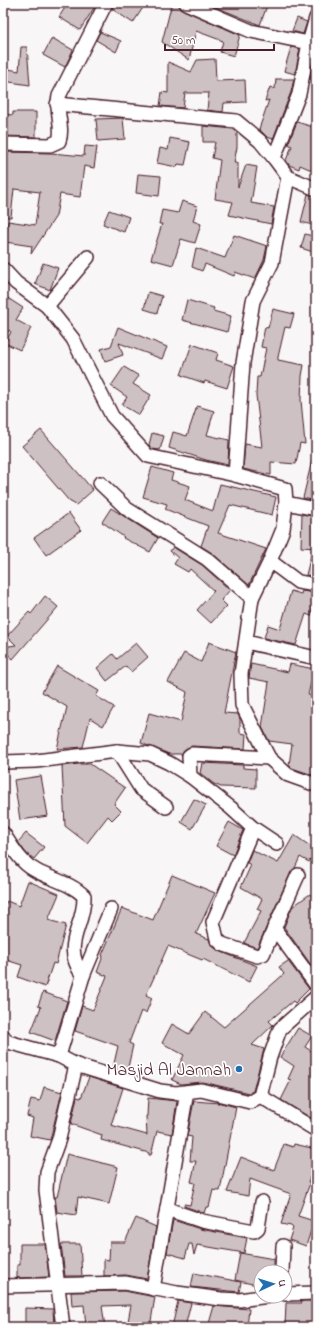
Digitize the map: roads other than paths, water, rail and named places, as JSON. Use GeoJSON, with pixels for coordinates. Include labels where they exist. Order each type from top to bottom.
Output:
{"type":"FeatureCollection","features":[{"type":"Feature","properties":{"kind":"street"},"geometry":{"type":"LineString","coordinates":[[3,144],[50,145],[59,141],[61,135],[57,104],[59,96],[106,3]]}},
{"type":"Feature","properties":{"kind":"street"},"geometry":{"type":"LineString","coordinates":[[186,3],[251,32],[309,43]]}},
{"type":"Feature","properties":{"kind":"street"},"geometry":{"type":"LineString","coordinates":[[274,158],[299,94],[309,43],[316,18]]}},
{"type":"Feature","properties":{"kind":"street"},"geometry":{"type":"LineString","coordinates":[[57,104],[236,122],[260,141],[288,176],[316,189]]}},
{"type":"Feature","properties":{"kind":"street"},"geometry":{"type":"LineString","coordinates":[[235,475],[243,362],[253,301],[272,262],[288,176]]}},
{"type":"Feature","properties":{"kind":"street"},"geometry":{"type":"LineString","coordinates":[[47,306],[88,258]]}},
{"type":"Feature","properties":{"kind":"street"},"geometry":{"type":"LineString","coordinates":[[3,269],[16,283],[47,306],[73,339],[112,416],[148,456],[235,475],[285,489],[286,503],[283,529],[270,561],[252,598],[241,674],[242,705],[268,758],[288,775],[316,785]]}},
{"type":"Feature","properties":{"kind":"street"},"geometry":{"type":"LineString","coordinates":[[100,483],[127,509],[207,559],[252,598]]}},
{"type":"Feature","properties":{"kind":"street"},"geometry":{"type":"LineString","coordinates":[[286,503],[316,509]]}},
{"type":"Feature","properties":{"kind":"street"},"geometry":{"type":"LineString","coordinates":[[270,561],[298,582],[316,585]]}},
{"type":"Feature","properties":{"kind":"street"},"geometry":{"type":"LineString","coordinates":[[246,642],[316,658]]}},
{"type":"Feature","properties":{"kind":"street"},"geometry":{"type":"LineString","coordinates":[[117,751],[141,789],[166,807]]}},
{"type":"Feature","properties":{"kind":"street"},"geometry":{"type":"LineString","coordinates":[[3,762],[36,761],[117,751],[150,754],[169,763],[190,776],[231,808],[253,828],[277,844]]}},
{"type":"Feature","properties":{"kind":"street"},"geometry":{"type":"LineString","coordinates":[[190,776],[189,756],[192,754],[268,758]]}},
{"type":"Feature","properties":{"kind":"street"},"geometry":{"type":"LineString","coordinates":[[253,828],[213,922],[217,939],[222,944],[257,956],[263,954],[298,875]]}},
{"type":"Feature","properties":{"kind":"street"},"geometry":{"type":"LineString","coordinates":[[3,833],[23,861],[44,874],[72,887],[84,896],[72,946],[76,965],[83,976]]}},
{"type":"Feature","properties":{"kind":"street"},"geometry":{"type":"LineString","coordinates":[[59,1056],[83,976],[111,909]]}},
{"type":"Feature","properties":{"kind":"street"},"geometry":{"type":"LineString","coordinates":[[274,928],[316,985]]}},
{"type":"Feature","properties":{"kind":"street"},"geometry":{"type":"LineString","coordinates":[[3,1036],[8,1042],[59,1056],[76,1065],[160,1091],[176,1093],[201,1090],[250,1102],[260,1096],[270,1057],[280,1029],[316,997]]}},
{"type":"Feature","properties":{"kind":"street"},"geometry":{"type":"LineString","coordinates":[[63,1327],[56,1285],[46,1184],[47,1172],[59,1139],[76,1065]]}},
{"type":"Feature","properties":{"kind":"street"},"geometry":{"type":"LineString","coordinates":[[153,1289],[187,1092]]}},
{"type":"Feature","properties":{"kind":"street"},"geometry":{"type":"LineString","coordinates":[[260,1096],[316,1130]]}},
{"type":"Feature","properties":{"kind":"street"},"geometry":{"type":"LineString","coordinates":[[167,1209],[202,1221],[254,1232],[258,1228],[262,1202]]}},
{"type":"Feature","properties":{"kind":"street"},"geometry":{"type":"LineString","coordinates":[[282,1246],[282,1264]]}},
{"type":"Feature","properties":{"kind":"street"},"geometry":{"type":"LineString","coordinates":[[3,1286],[125,1283],[153,1289],[221,1299],[238,1300],[253,1298]]}},
{"type":"Feature","properties":{"kind":"street"},"geometry":{"type":"LineString","coordinates":[[293,1294],[316,1293]]}},
{"type":"Feature","properties":{"kind":"place","name":"Masjid Al Jannah"},"geometry":{"type":"Point","coordinates":[239,1069]}}]}
